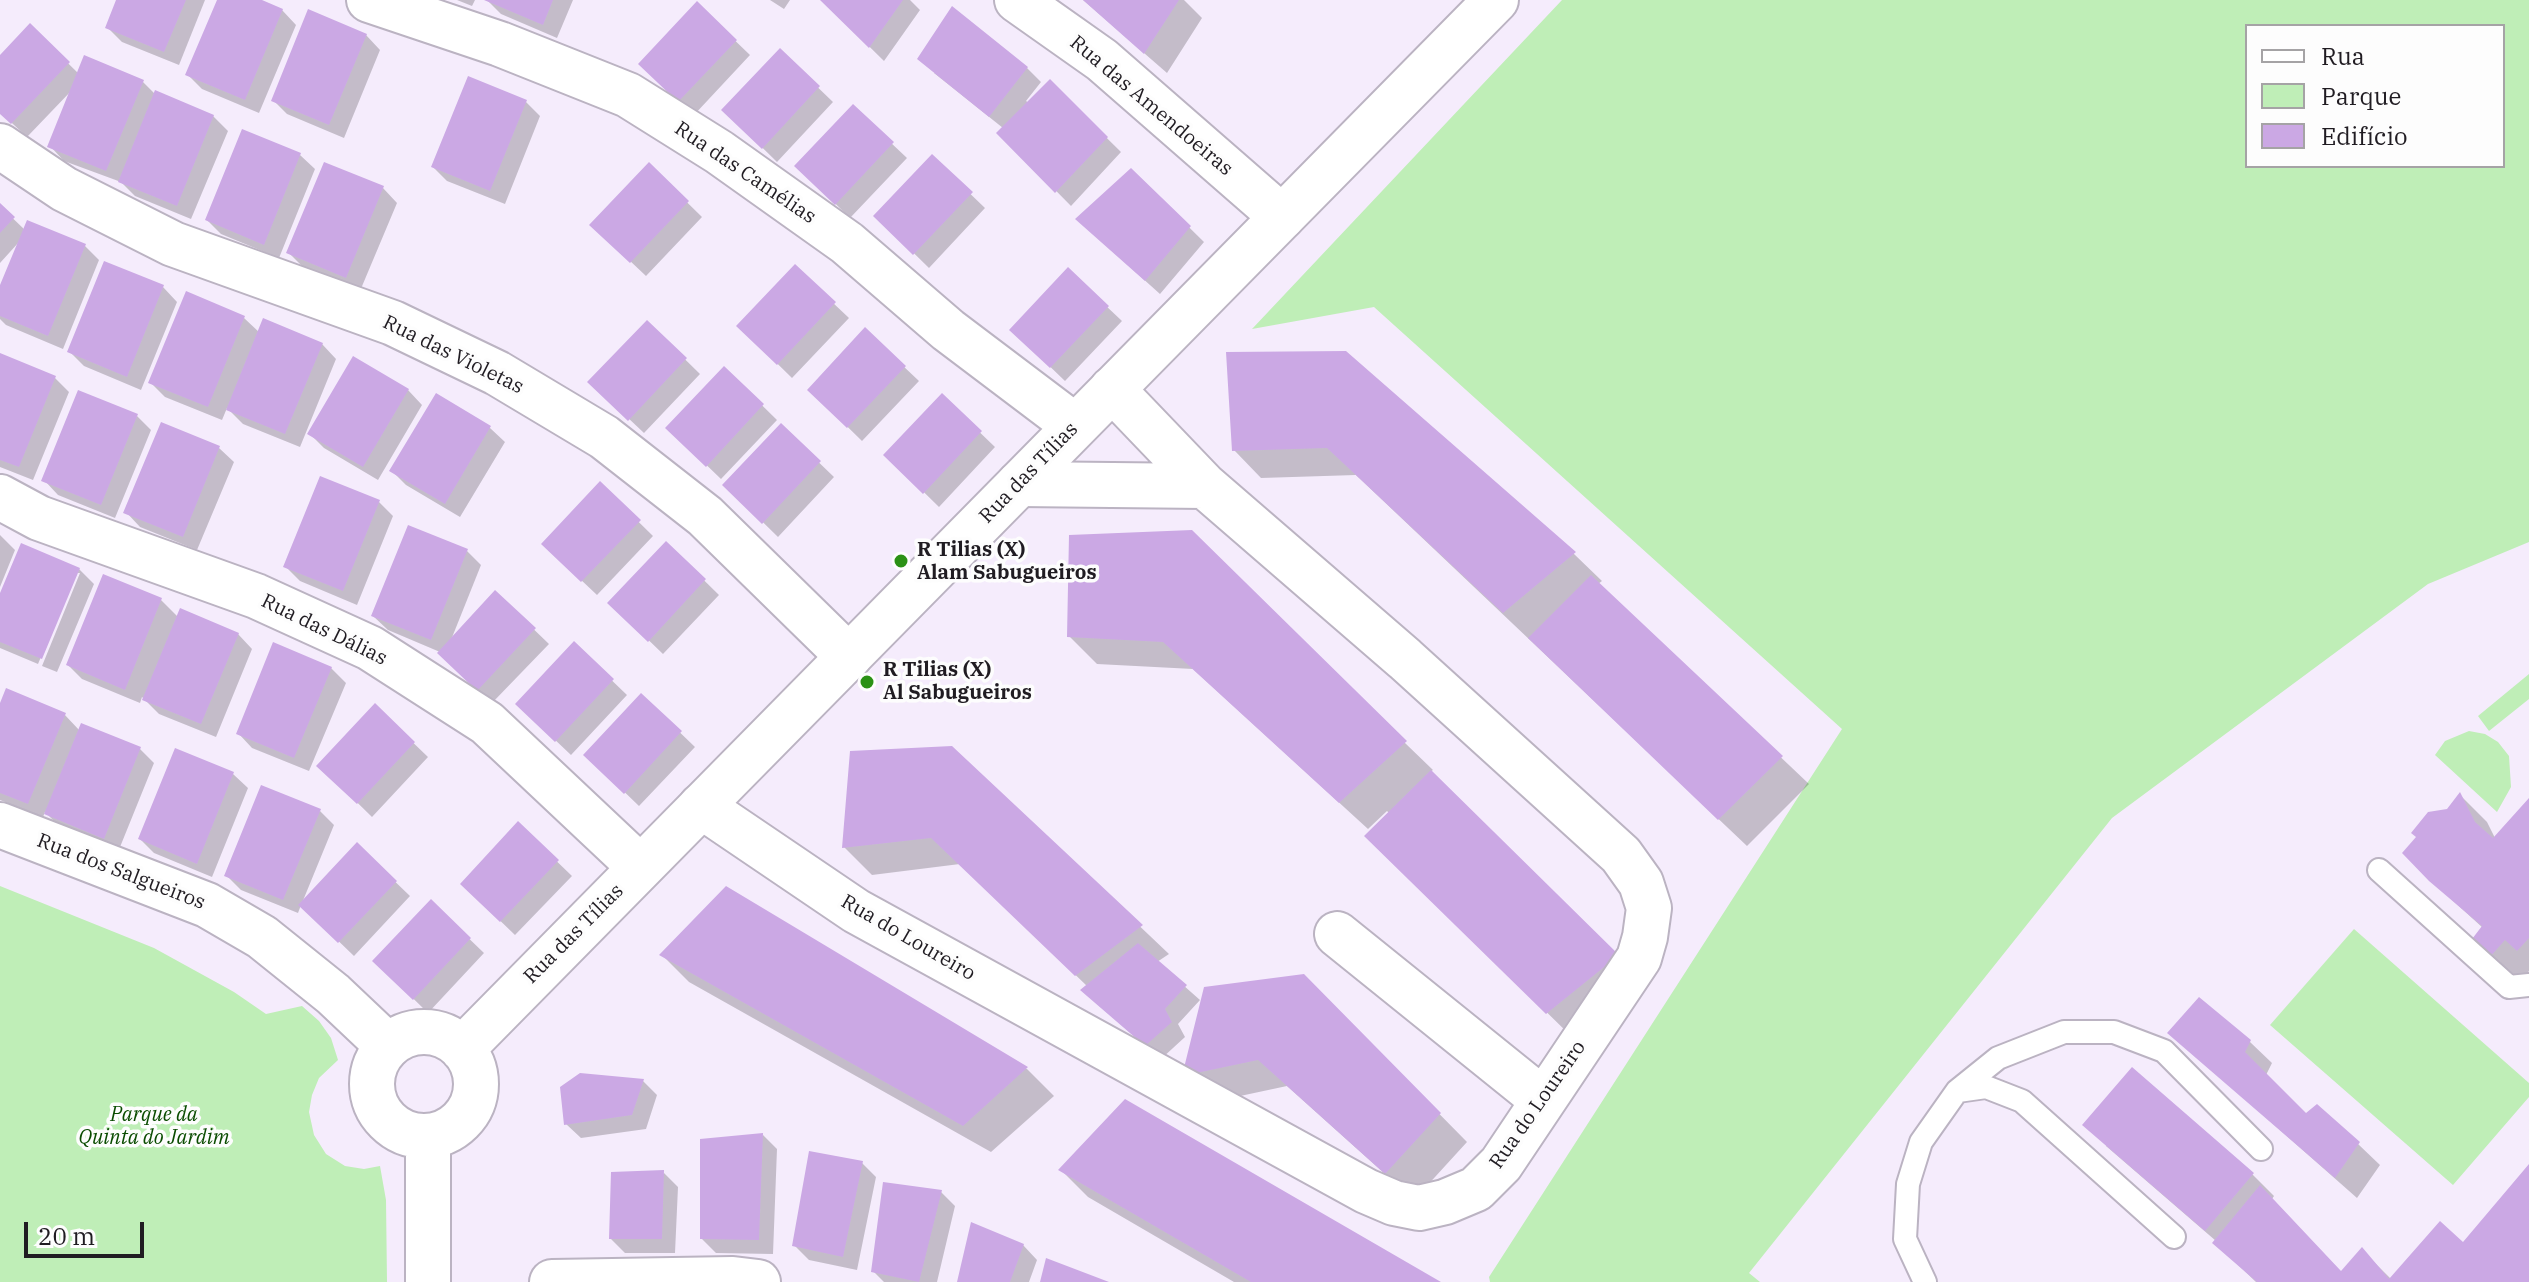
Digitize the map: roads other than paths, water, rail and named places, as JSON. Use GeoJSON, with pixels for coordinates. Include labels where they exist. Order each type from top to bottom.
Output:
{"type":"FeatureCollection","features":[{"type":"Feature","properties":{"kind":"street","name":"Rua das Camélias"},"geometry":{"type":"LineString","coordinates":[[369,0],[500,44],[628,95],[719,152],[847,243],[948,330],[1075,426]]}},
{"type":"Feature","properties":{"kind":"street","name":"Rua das Amendoeiras"},"geometry":{"type":"LineString","coordinates":[[1017,0],[1102,60],[1282,217]]}},
{"type":"Feature","properties":{"kind":"street","name":"Rua das Tílias"},"geometry":{"type":"LineString","coordinates":[[462,1049],[1282,217],[1487,3]]}},
{"type":"Feature","properties":{"kind":"street","name":"Rua das Violetas"},"geometry":{"type":"LineString","coordinates":[[0,146],[64,189],[173,244],[393,323],[497,373],[604,437],[705,516],[849,657]]}},
{"type":"Feature","properties":{"kind":"street","name":"Rua do Loureiro"},"geometry":{"type":"LineString","coordinates":[[701,806],[856,911],[1299,1155],[1394,1203],[1419,1208],[1445,1202],[1476,1189],[1501,1164],[1639,958],[1649,908],[1641,883],[1621,855],[1405,659],[1205,486],[1112,389]]}},
{"type":"Feature","properties":{"kind":"street"},"geometry":{"type":"LineString","coordinates":[[1019,484],[1205,486]]}},
{"type":"Feature","properties":{"kind":"street","name":"Rua das Dálias"},"geometry":{"type":"LineString","coordinates":[[0,497],[39,518],[256,596],[370,648],[487,723],[640,867]]}},
{"type":"Feature","properties":{"kind":"street","name":"Rua dos Salgueiros"},"geometry":{"type":"LineString","coordinates":[[0,825],[207,905],[262,937],[333,994],[388,1046]]}},
{"type":"Feature","properties":{"kind":"street"},"geometry":{"type":"LineString","coordinates":[[1337,934],[1543,1100]]}},
{"type":"Feature","properties":{"kind":"street"},"geometry":{"type":"LineString","coordinates":[[425,1032],[449,1038],[462,1049],[471,1062],[476,1078],[472,1103],[458,1123],[444,1132],[428,1136],[413,1135],[385,1120],[372,1091],[372,1074],[388,1046],[402,1036],[425,1032]]}},
{"type":"Feature","properties":{"kind":"street"},"geometry":{"type":"LineString","coordinates":[[428,1136],[428,1282]]}},
{"type":"Feature","properties":{"kind":"street"},"geometry":{"type":"LineString","coordinates":[[552,1282],[733,1279],[758,1282]]}},
{"type":"Feature","properties":{"kind":"lane"},"geometry":{"type":"LineString","coordinates":[[2379,870],[2509,987],[2529,985]]}},
{"type":"Feature","properties":{"kind":"lane"},"geometry":{"type":"LineString","coordinates":[[1925,1282],[1905,1239],[1908,1184],[1921,1142],[1957,1091],[1998,1058],[2064,1032],[2114,1032],[2164,1051],[2261,1149]]}},
{"type":"Feature","properties":{"kind":"lane"},"geometry":{"type":"LineString","coordinates":[[1957,1091],[1986,1087],[2022,1101],[2174,1237]]}},
{"type":"Feature","properties":{"kind":"place","name":"R Tilias (X) Alam Sabugueiros"},"geometry":{"type":"Point","coordinates":[901,561]}},
{"type":"Feature","properties":{"kind":"place","name":"R Tilias (X) Al Sabugueiros"},"geometry":{"type":"Point","coordinates":[867,682]}},
{"type":"Feature","properties":{"kind":"park label","name":"Parque da Quinta do Jardim"},"geometry":{"type":"Point","coordinates":[154,1126]}}]}
